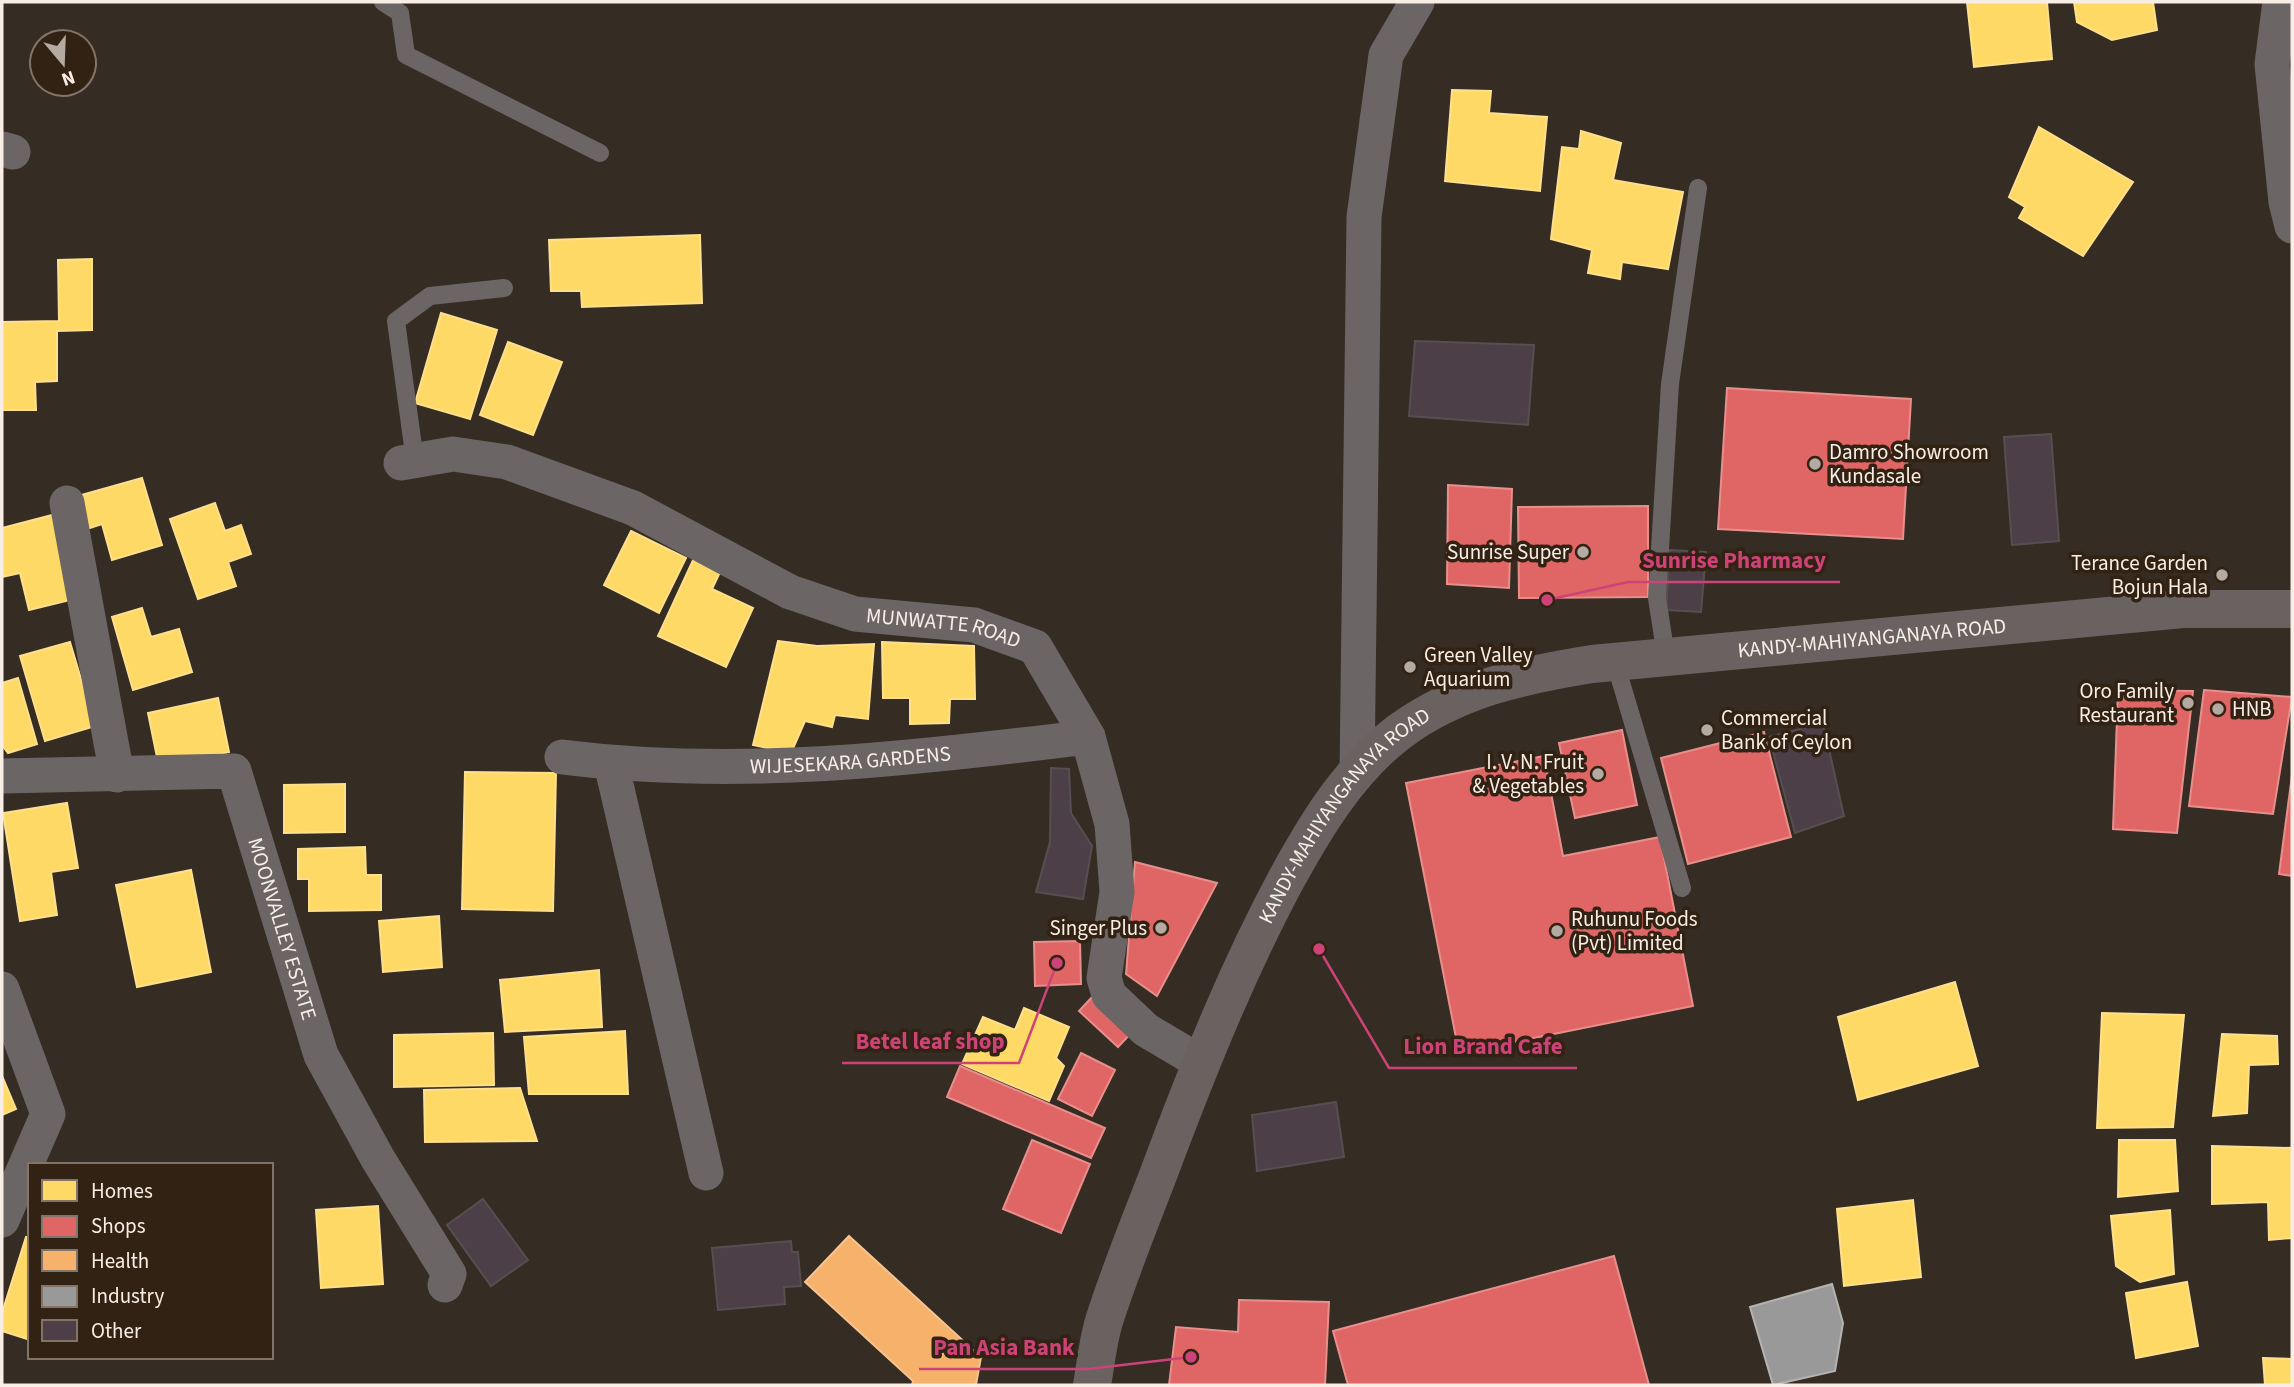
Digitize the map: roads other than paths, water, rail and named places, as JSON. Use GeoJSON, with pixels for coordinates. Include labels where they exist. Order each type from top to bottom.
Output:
{"type":"FeatureCollection","features":[{"type":"Feature","properties":{"kind":"highway","name":"KANDY-MAHIYANGANAYA ROAD"},"geometry":{"type":"LineString","coordinates":[[1092,1385],[1104,1320],[1200,1062],[1252,942],[1319,820],[1357,774],[1398,733],[1445,704],[1528,674],[1666,656],[2183,609],[2292,608]]}},
{"type":"Feature","properties":{"kind":"street"},"geometry":{"type":"LineString","coordinates":[[1357,774],[1364,217],[1386,55],[1417,2]]}},
{"type":"Feature","properties":{"kind":"street"},"geometry":{"type":"LineString","coordinates":[[2280,2],[2272,64],[2286,202],[2292,226]]}},
{"type":"Feature","properties":{"kind":"street","name":"MUNWATTE ROAD"},"geometry":{"type":"LineString","coordinates":[[408,462],[453,454],[507,462],[633,508],[790,592],[855,614],[974,625],[1035,647],[1088,737],[1112,824],[1117,892],[1104,978],[1109,995],[1146,1030],[1200,1062]]}},
{"type":"Feature","properties":{"kind":"street"},"geometry":{"type":"LineString","coordinates":[[67,503],[117,775]]}},
{"type":"Feature","properties":{"kind":"street","name":"WIJESEKARA GARDENS"},"geometry":{"type":"LineString","coordinates":[[562,757],[611,763],[790,767],[939,756],[1088,737]]}},
{"type":"Feature","properties":{"kind":"street"},"geometry":{"type":"LineString","coordinates":[[611,763],[706,1173]]}},
{"type":"Feature","properties":{"kind":"street","name":"MOONVALLEY ESTATE"},"geometry":{"type":"LineString","coordinates":[[2,776],[234,771],[321,1055],[378,1158],[449,1274],[445,1285]]}},
{"type":"Feature","properties":{"kind":"street"},"geometry":{"type":"LineString","coordinates":[[2,989],[48,1114],[2,1220]]}},
{"type":"Feature","properties":{"kind":"lane"},"geometry":{"type":"LineString","coordinates":[[383,2],[400,13],[405,55],[600,153]]}},
{"type":"Feature","properties":{"kind":"lane"},"geometry":{"type":"LineString","coordinates":[[1666,656],[1657,598],[1670,384],[1698,188]]}},
{"type":"Feature","properties":{"kind":"lane"},"geometry":{"type":"LineString","coordinates":[[408,462],[396,321],[430,296],[504,288]]}},
{"type":"Feature","properties":{"kind":"lane"},"geometry":{"type":"LineString","coordinates":[[1615,662],[1682,888]]}},
{"type":"Feature","properties":{"kind":"place","name":"Damro Showroom Kundasale"},"geometry":{"type":"Point","coordinates":[1815,464]}},
{"type":"Feature","properties":{"kind":"place","name":"Sunrise Super"},"geometry":{"type":"Point","coordinates":[1583,552]}},
{"type":"Feature","properties":{"kind":"place","name":"Terance Garden Bojun Hala"},"geometry":{"type":"Point","coordinates":[2222,575]}},
{"type":"Feature","properties":{"kind":"place","name":"Sunrise Pharmacy"},"geometry":{"type":"Point","coordinates":[1547,600]}},
{"type":"Feature","properties":{"kind":"place","name":"Green Valley Aquarium"},"geometry":{"type":"Point","coordinates":[1410,667]}},
{"type":"Feature","properties":{"kind":"place","name":"Oro Family Restaurant"},"geometry":{"type":"Point","coordinates":[2188,703]}},
{"type":"Feature","properties":{"kind":"place","name":"HNB"},"geometry":{"type":"Point","coordinates":[2218,709]}},
{"type":"Feature","properties":{"kind":"place","name":"Commercial Bank of Ceylon"},"geometry":{"type":"Point","coordinates":[1707,730]}},
{"type":"Feature","properties":{"kind":"place","name":"I. V. N. Fruit & Vegetables"},"geometry":{"type":"Point","coordinates":[1598,774]}},
{"type":"Feature","properties":{"kind":"place","name":"Singer Plus"},"geometry":{"type":"Point","coordinates":[1161,928]}},
{"type":"Feature","properties":{"kind":"place","name":"Ruhunu Foods (Pvt) Limited"},"geometry":{"type":"Point","coordinates":[1557,931]}},
{"type":"Feature","properties":{"kind":"place","name":"Lion Brand Cafe"},"geometry":{"type":"Point","coordinates":[1319,949]}},
{"type":"Feature","properties":{"kind":"place","name":"Betel leaf shop"},"geometry":{"type":"Point","coordinates":[1057,963]}},
{"type":"Feature","properties":{"kind":"place","name":"Pan Asia Bank"},"geometry":{"type":"Point","coordinates":[1191,1357]}}]}
